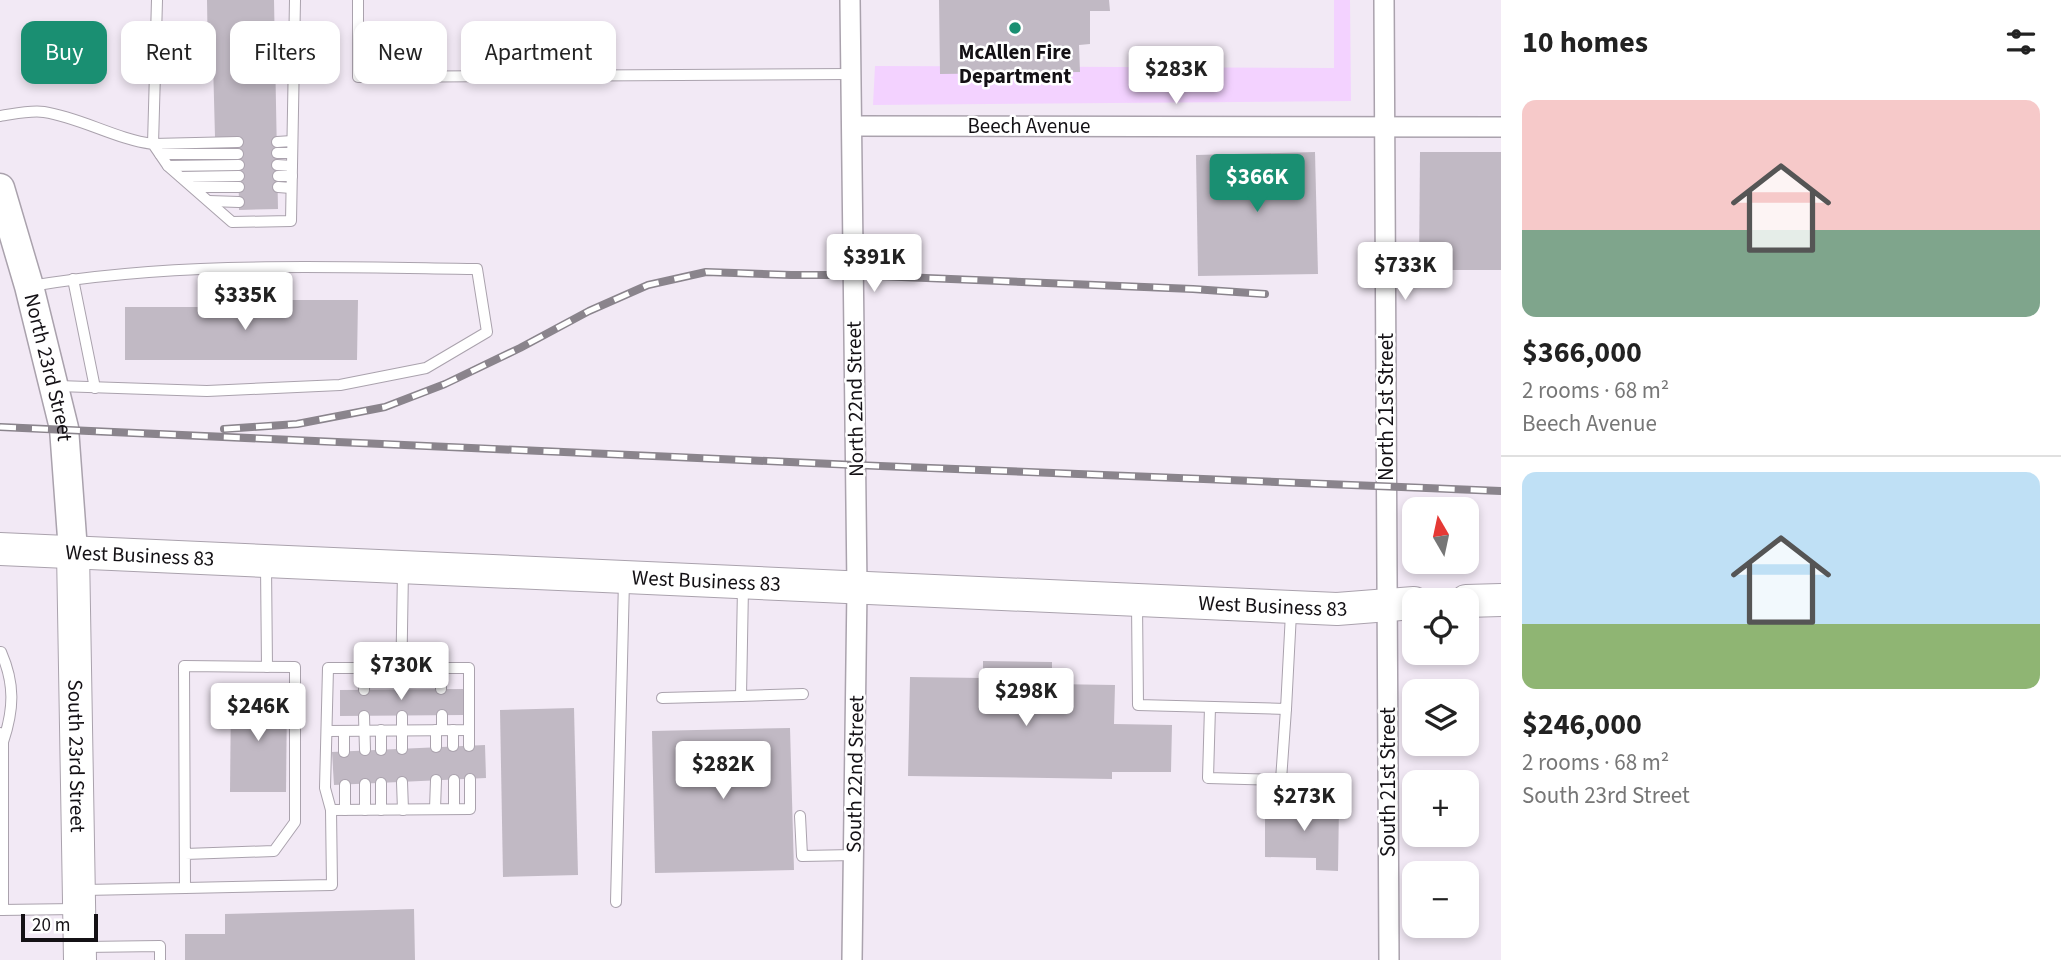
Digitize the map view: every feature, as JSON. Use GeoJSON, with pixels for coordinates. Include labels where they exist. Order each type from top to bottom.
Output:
{"type":"FeatureCollection","features":[{"type":"Feature","properties":{"kind":"main road","name":"North 23rd Street"},"geometry":{"type":"LineString","coordinates":[[0,188],[29,286],[64,428],[73,551]]}},
{"type":"Feature","properties":{"kind":"main road","name":"West Business 83"},"geometry":{"type":"LineString","coordinates":[[0,549],[1337,609],[1400,604]]}},
{"type":"Feature","properties":{"kind":"main road","name":"South 23rd Street"},"geometry":{"type":"LineString","coordinates":[[73,551],[80,954]]}},
{"type":"Feature","properties":{"kind":"main road"},"geometry":{"type":"LineString","coordinates":[[1479,601],[1501,600]]}},
{"type":"Feature","properties":{"kind":"street","name":"North 22nd Street"},"geometry":{"type":"LineString","coordinates":[[850,0],[857,587]]}},
{"type":"Feature","properties":{"kind":"street","name":"North 21st Street"},"geometry":{"type":"LineString","coordinates":[[1384,0],[1384,126],[1400,604]]}},
{"type":"Feature","properties":{"kind":"street","name":"Beech Avenue"},"geometry":{"type":"LineString","coordinates":[[852,126],[1501,127]]}},
{"type":"Feature","properties":{"kind":"street","name":"South 22nd Street"},"geometry":{"type":"LineString","coordinates":[[852,960],[857,587]]}},
{"type":"Feature","properties":{"kind":"street","name":"South 21st Street"},"geometry":{"type":"LineString","coordinates":[[1389,960],[1400,604]]}},
{"type":"Feature","properties":{"kind":"lane"},"geometry":{"type":"LineString","coordinates":[[157,0],[153,144],[169,166],[232,222],[291,221],[295,0]]}},
{"type":"Feature","properties":{"kind":"lane"},"geometry":{"type":"LineString","coordinates":[[358,0],[358,77],[851,74]]}},
{"type":"Feature","properties":{"kind":"lane"},"geometry":{"type":"LineString","coordinates":[[0,116],[40,112],[79,120],[132,141],[153,144],[238,142]]}},
{"type":"Feature","properties":{"kind":"lane"},"geometry":{"type":"LineString","coordinates":[[277,142],[292,141]]}},
{"type":"Feature","properties":{"kind":"lane"},"geometry":{"type":"LineString","coordinates":[[277,153],[292,153]]}},
{"type":"Feature","properties":{"kind":"lane"},"geometry":{"type":"LineString","coordinates":[[160,154],[238,154]]}},
{"type":"Feature","properties":{"kind":"lane"},"geometry":{"type":"LineString","coordinates":[[169,166],[239,176]]}},
{"type":"Feature","properties":{"kind":"lane"},"geometry":{"type":"LineString","coordinates":[[277,171],[292,171]]}},
{"type":"Feature","properties":{"kind":"lane"},"geometry":{"type":"LineString","coordinates":[[181,177],[239,176]]}},
{"type":"Feature","properties":{"kind":"lane"},"geometry":{"type":"LineString","coordinates":[[193,187],[239,176]]}},
{"type":"Feature","properties":{"kind":"lane"},"geometry":{"type":"LineString","coordinates":[[278,187],[292,188]]}},
{"type":"Feature","properties":{"kind":"lane"},"geometry":{"type":"LineString","coordinates":[[209,201],[239,202]]}},
{"type":"Feature","properties":{"kind":"lane"},"geometry":{"type":"LineString","coordinates":[[278,201],[291,201]]}},
{"type":"Feature","properties":{"kind":"lane"},"geometry":{"type":"LineString","coordinates":[[29,286],[162,270],[309,267],[477,269],[486,332],[426,368],[340,385],[207,391],[54,386]]}},
{"type":"Feature","properties":{"kind":"lane"},"geometry":{"type":"LineString","coordinates":[[73,279],[95,388]]}},
{"type":"Feature","properties":{"kind":"lane"},"geometry":{"type":"LineString","coordinates":[[266,560],[267,667]]}},
{"type":"Feature","properties":{"kind":"lane"},"geometry":{"type":"LineString","coordinates":[[401,690],[403,566]]}},
{"type":"Feature","properties":{"kind":"lane"},"geometry":{"type":"LineString","coordinates":[[616,902],[624,577]]}},
{"type":"Feature","properties":{"kind":"lane"},"geometry":{"type":"LineString","coordinates":[[741,696],[743,583]]}},
{"type":"Feature","properties":{"kind":"lane"},"geometry":{"type":"LineString","coordinates":[[1137,600],[1138,705],[1286,709]]}},
{"type":"Feature","properties":{"kind":"lane"},"geometry":{"type":"LineString","coordinates":[[1210,707],[1208,778],[1281,780],[1291,606]]}},
{"type":"Feature","properties":{"kind":"lane"},"geometry":{"type":"LineString","coordinates":[[0,653],[10,673],[11,718],[1,738],[1,910],[185,888],[332,885],[331,810],[326,788],[328,668],[469,668],[469,746]]}},
{"type":"Feature","properties":{"kind":"lane"},"geometry":{"type":"LineString","coordinates":[[185,854],[274,851],[295,822],[295,667],[184,666],[185,888]]}},
{"type":"Feature","properties":{"kind":"lane"},"geometry":{"type":"LineString","coordinates":[[364,690],[365,667]]}},
{"type":"Feature","properties":{"kind":"lane"},"geometry":{"type":"LineString","coordinates":[[441,667],[441,689]]}},
{"type":"Feature","properties":{"kind":"lane"},"geometry":{"type":"LineString","coordinates":[[662,698],[803,694]]}},
{"type":"Feature","properties":{"kind":"lane"},"geometry":{"type":"LineString","coordinates":[[442,715],[444,730],[453,747]]}},
{"type":"Feature","properties":{"kind":"lane"},"geometry":{"type":"LineString","coordinates":[[365,716],[365,751]]}},
{"type":"Feature","properties":{"kind":"lane"},"geometry":{"type":"LineString","coordinates":[[402,716],[402,749]]}},
{"type":"Feature","properties":{"kind":"lane"},"geometry":{"type":"LineString","coordinates":[[381,730],[381,750]]}},
{"type":"Feature","properties":{"kind":"lane"},"geometry":{"type":"LineString","coordinates":[[436,747],[444,730]]}},
{"type":"Feature","properties":{"kind":"lane"},"geometry":{"type":"LineString","coordinates":[[327,731],[469,730]]}},
{"type":"Feature","properties":{"kind":"lane"},"geometry":{"type":"LineString","coordinates":[[344,731],[344,752]]}},
{"type":"Feature","properties":{"kind":"lane"},"geometry":{"type":"LineString","coordinates":[[331,810],[470,809],[470,779]]}},
{"type":"Feature","properties":{"kind":"lane"},"geometry":{"type":"LineString","coordinates":[[435,809],[436,780]]}},
{"type":"Feature","properties":{"kind":"lane"},"geometry":{"type":"LineString","coordinates":[[454,780],[454,809]]}},
{"type":"Feature","properties":{"kind":"lane"},"geometry":{"type":"LineString","coordinates":[[402,782],[403,810]]}},
{"type":"Feature","properties":{"kind":"lane"},"geometry":{"type":"LineString","coordinates":[[381,783],[381,810]]}},
{"type":"Feature","properties":{"kind":"lane"},"geometry":{"type":"LineString","coordinates":[[365,784],[365,810]]}},
{"type":"Feature","properties":{"kind":"lane"},"geometry":{"type":"LineString","coordinates":[[345,785],[345,810]]}},
{"type":"Feature","properties":{"kind":"lane"},"geometry":{"type":"LineString","coordinates":[[800,816],[802,856],[854,855]]}},
{"type":"Feature","properties":{"kind":"lane"},"geometry":{"type":"LineString","coordinates":[[80,954],[160,946],[160,960]]}},
{"type":"Feature","properties":{"kind":"shaded area"},"geometry":{"type":"Polygon","coordinates":[[[1334,0],[1350,0],[1351,101],[873,105],[875,66],[1334,68],[1334,0]]]}},
{"type":"Feature","properties":{"kind":"building"},"geometry":{"type":"Polygon","coordinates":[[[207,0],[274,0],[274,21],[230,21],[230,84],[276,84],[278,209],[239,210],[238,137],[215,137],[216,21],[207,21],[207,0]]]}},
{"type":"Feature","properties":{"kind":"building","name":"McAllen Fire Department"},"geometry":{"type":"Polygon","coordinates":[[[939,0],[1109,0],[1110,11],[1090,11],[1090,44],[1079,45],[1080,72],[940,74],[939,0]]]}},
{"type":"Feature","properties":{"kind":"building"},"geometry":{"type":"Polygon","coordinates":[[[1315,152],[1318,274],[1198,276],[1196,155],[1315,152]]]}},
{"type":"Feature","properties":{"kind":"building"},"geometry":{"type":"Polygon","coordinates":[[[1420,152],[1501,152],[1501,270],[1419,270],[1420,152]]]}},
{"type":"Feature","properties":{"kind":"building"},"geometry":{"type":"Polygon","coordinates":[[[268,300],[358,300],[357,360],[125,360],[125,307],[268,307],[268,300]]]}},
{"type":"Feature","properties":{"kind":"building"},"geometry":{"type":"Polygon","coordinates":[[[983,661],[1052,662],[1052,684],[1115,685],[1114,724],[1172,725],[1171,772],[1112,772],[1112,779],[908,776],[910,677],[983,678],[983,661]]]}},
{"type":"Feature","properties":{"kind":"building"},"geometry":{"type":"Polygon","coordinates":[[[463,689],[463,715],[340,716],[340,690],[463,689]]]}},
{"type":"Feature","properties":{"kind":"building"},"geometry":{"type":"Polygon","coordinates":[[[231,694],[287,695],[286,792],[230,792],[231,694]]]}},
{"type":"Feature","properties":{"kind":"building"},"geometry":{"type":"Polygon","coordinates":[[[574,708],[578,875],[503,877],[500,710],[574,708]]]}},
{"type":"Feature","properties":{"kind":"building"},"geometry":{"type":"Polygon","coordinates":[[[790,728],[794,870],[655,873],[652,731],[790,728]]]}},
{"type":"Feature","properties":{"kind":"building"},"geometry":{"type":"Polygon","coordinates":[[[485,745],[486,778],[334,785],[332,752],[485,745]]]}},
{"type":"Feature","properties":{"kind":"building"},"geometry":{"type":"Polygon","coordinates":[[[1265,805],[1339,805],[1338,871],[1316,870],[1316,858],[1265,857],[1265,805]]]}},
{"type":"Feature","properties":{"kind":"building"},"geometry":{"type":"Polygon","coordinates":[[[414,909],[415,960],[185,960],[185,934],[225,934],[225,914],[414,909]]]}},
{"type":"Feature","properties":{"kind":"railway"},"geometry":{"type":"LineString","coordinates":[[224,429],[297,424],[385,407],[445,384],[589,311],[648,285],[706,272],[853,275],[1265,294]]}},
{"type":"Feature","properties":{"kind":"railway"},"geometry":{"type":"LineString","coordinates":[[0,427],[1501,491]]}},
{"type":"Feature","properties":{"kind":"place","name":"McAllen Fire Department"},"geometry":{"type":"Point","coordinates":[1015,28]}}]}
